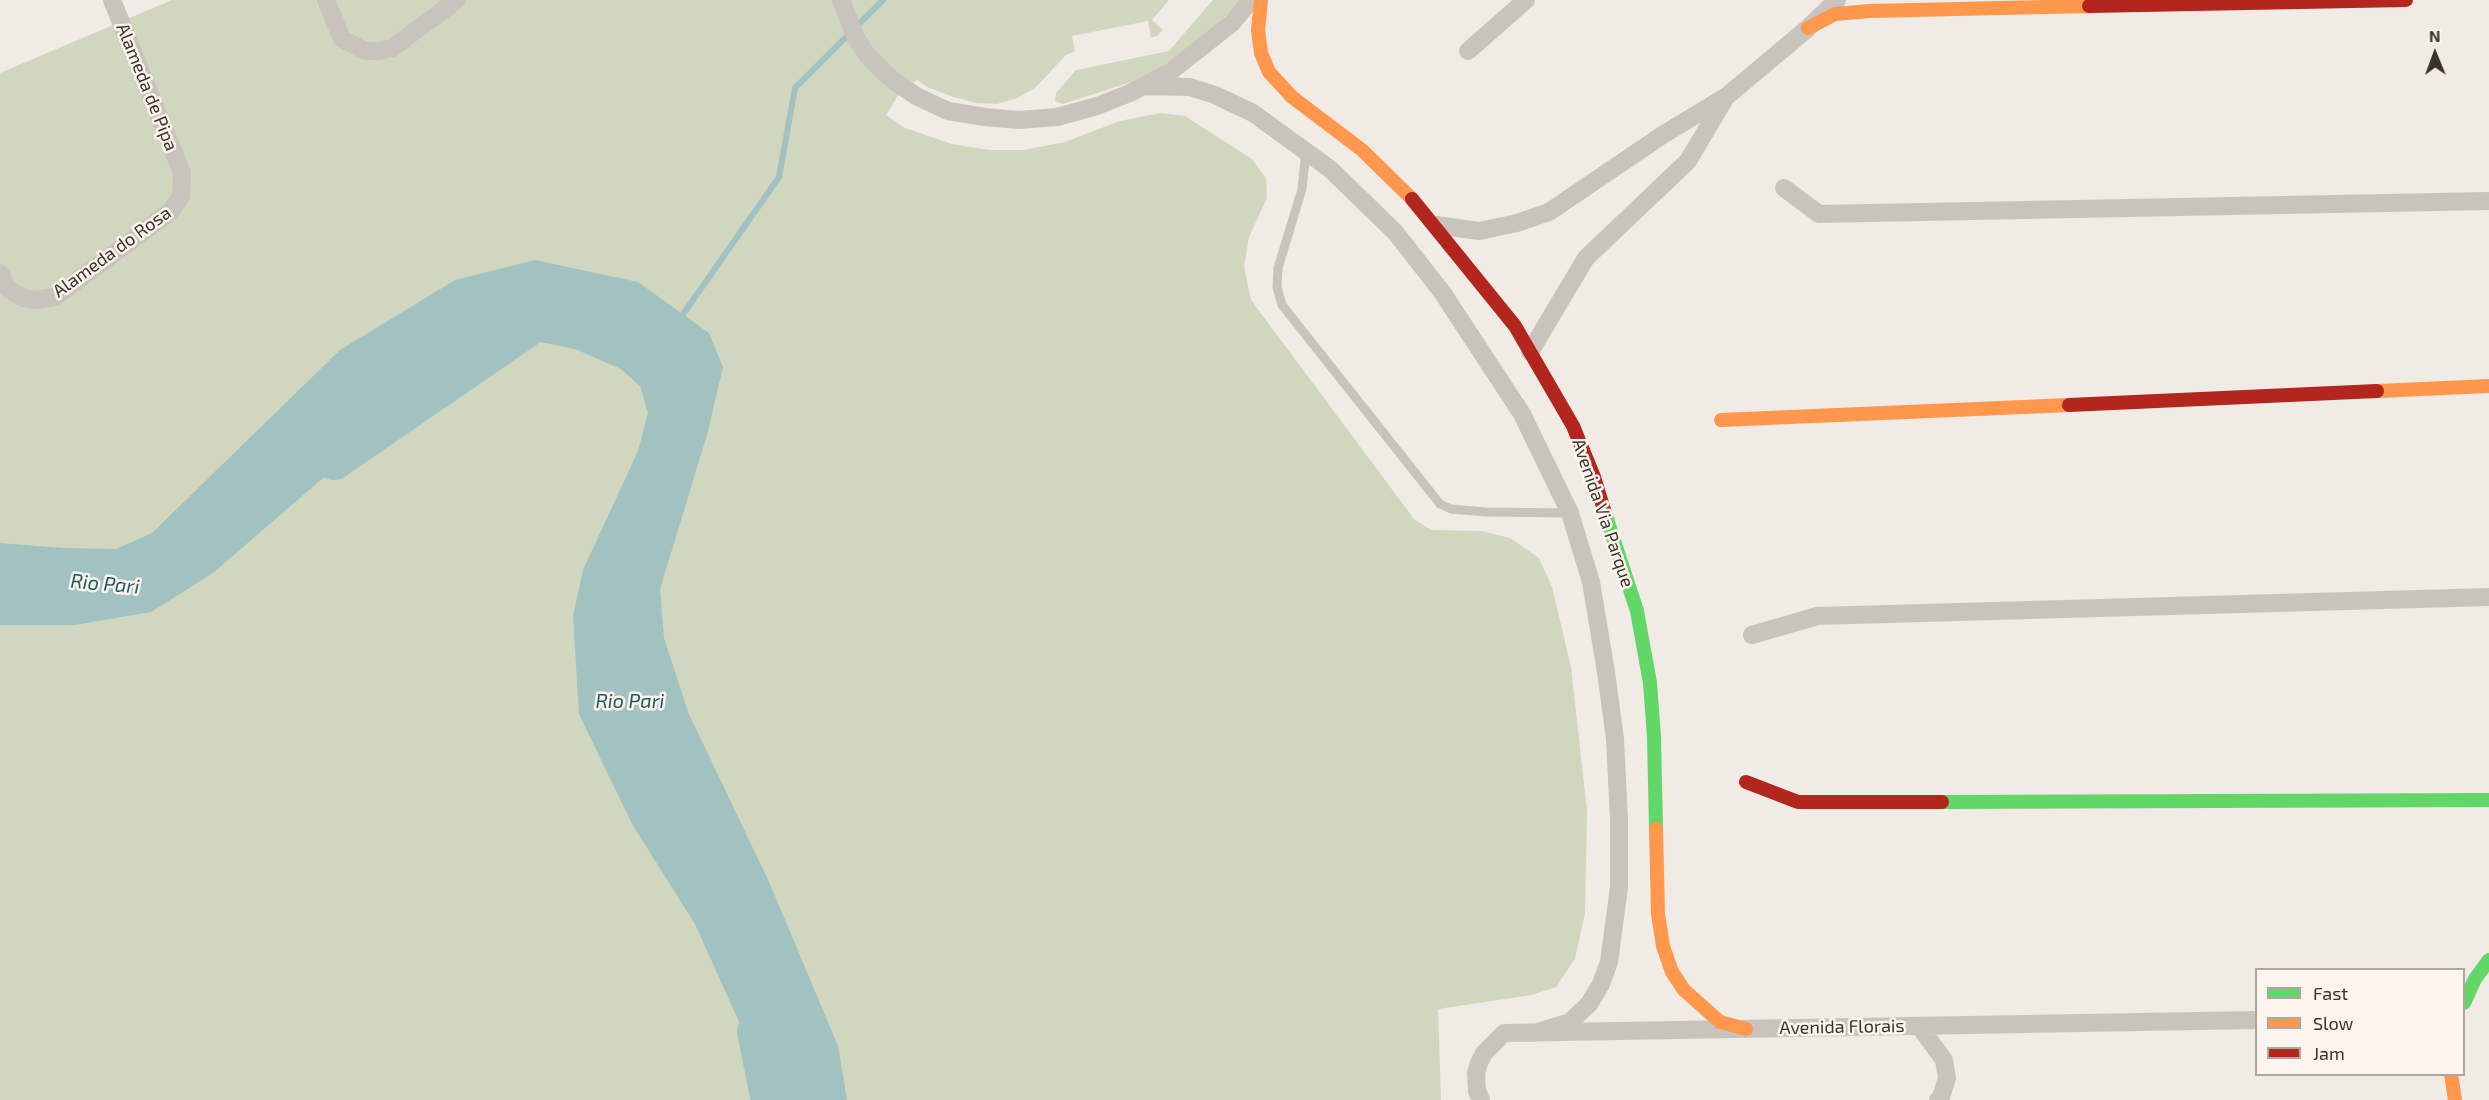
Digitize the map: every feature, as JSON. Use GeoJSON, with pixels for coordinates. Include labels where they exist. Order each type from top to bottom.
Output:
{"type":"FeatureCollection","features":[{"type":"Feature","properties":{"kind":"street","name":"Alameda de Pipa"},"geometry":{"type":"LineString","coordinates":[[112,0],[182,173]]}},
{"type":"Feature","properties":{"kind":"street"},"geometry":{"type":"LineString","coordinates":[[326,0],[342,39],[359,49],[372,51],[392,48],[457,0]]}},
{"type":"Feature","properties":{"kind":"street","name":"Avenida Via Parque"},"geometry":{"type":"LineString","coordinates":[[844,8],[856,38],[867,55],[890,78],[916,96],[948,111],[1019,120],[1057,117],[1097,106],[1143,86],[1170,72],[1209,42],[1232,23],[1251,0]]}},
{"type":"Feature","properties":{"kind":"street","name":"Avenida Via Parque"},"geometry":{"type":"LineString","coordinates":[[1261,0],[1258,30],[1261,53],[1269,72],[1292,97],[1362,150],[1404,188],[1436,225],[1515,326],[1573,426],[1594,477],[1637,611],[1650,683],[1654,737],[1658,914],[1663,946],[1672,972],[1684,990],[1720,1022],[1746,1029]]}},
{"type":"Feature","properties":{"kind":"street"},"geometry":{"type":"LineString","coordinates":[[1468,51],[1526,0]]}},
{"type":"Feature","properties":{"kind":"street"},"geometry":{"type":"LineString","coordinates":[[1436,225],[1479,231],[1517,223],[1549,212],[1664,134],[1727,96],[1808,28],[1837,0]]}},
{"type":"Feature","properties":{"kind":"street"},"geometry":{"type":"LineString","coordinates":[[1808,28],[1835,14],[1869,10],[2137,3],[2406,0]]}},
{"type":"Feature","properties":{"kind":"street","name":"Avenida Via Parque"},"geometry":{"type":"LineString","coordinates":[[1143,86],[1190,87],[1215,95],[1253,113],[1330,169],[1395,232],[1442,292],[1522,414],[1570,513],[1591,582],[1615,739],[1619,819],[1619,888],[1609,962],[1601,984],[1589,1004],[1570,1022],[1534,1033]]}},
{"type":"Feature","properties":{"kind":"street"},"geometry":{"type":"LineString","coordinates":[[1530,352],[1586,258],[1689,161],[1727,96]]}},
{"type":"Feature","properties":{"kind":"street","name":"Alameda do Rosa"},"geometry":{"type":"LineString","coordinates":[[0,273],[8,289],[22,298],[35,300],[55,297],[170,213],[181,196],[182,173]]}},
{"type":"Feature","properties":{"kind":"street"},"geometry":{"type":"LineString","coordinates":[[1784,189],[1819,214],[2489,201]]}},
{"type":"Feature","properties":{"kind":"street"},"geometry":{"type":"LineString","coordinates":[[1721,420],[2489,386]]}},
{"type":"Feature","properties":{"kind":"street"},"geometry":{"type":"LineString","coordinates":[[1752,635],[1817,616],[2489,597]]}},
{"type":"Feature","properties":{"kind":"street"},"geometry":{"type":"LineString","coordinates":[[1746,782],[1798,802],[2489,800]]}},
{"type":"Feature","properties":{"kind":"street"},"geometry":{"type":"LineString","coordinates":[[2465,999],[2489,960]]}},
{"type":"Feature","properties":{"kind":"street","name":"Avenida Florais"},"geometry":{"type":"LineString","coordinates":[[1481,1100],[1476,1073],[1484,1053],[1504,1033],[2255,1020]]}},
{"type":"Feature","properties":{"kind":"street"},"geometry":{"type":"LineString","coordinates":[[1919,1026],[1944,1060],[1947,1078],[1938,1100]]}},
{"type":"Feature","properties":{"kind":"street"},"geometry":{"type":"LineString","coordinates":[[2451,1076],[2455,1100]]}},
{"type":"Feature","properties":{"kind":"lane"},"geometry":{"type":"LineString","coordinates":[[1306,151],[1302,189],[1278,268],[1276,287],[1282,305],[1440,504],[1451,509],[1485,512],[1570,513]]}},
{"type":"Feature","properties":{"kind":"green space"},"geometry":{"type":"Polygon","coordinates":[[[172,0],[1169,0],[1152,20],[1163,30],[1157,36],[1151,38],[1148,21],[1072,36],[1075,51],[1066,55],[1035,88],[1015,99],[997,104],[976,103],[929,88],[917,80],[902,89],[886,115],[905,128],[952,144],[989,150],[1024,150],[1065,142],[1120,121],[1160,113],[1185,116],[1252,159],[1266,178],[1267,198],[1249,237],[1244,267],[1251,300],[1414,519],[1431,530],[1481,531],[1510,538],[1539,558],[1552,587],[1571,667],[1587,811],[1585,913],[1575,959],[1556,987],[1532,995],[1438,1009],[1441,1100],[0,1100],[0,73],[172,0]]]}},
{"type":"Feature","properties":{"kind":"green space"},"geometry":{"type":"Polygon","coordinates":[[[1213,0],[1240,0],[1223,19],[1161,67],[1131,82],[1063,104],[1055,101],[1056,93],[1076,70],[1169,51],[1213,0]]]}},
{"type":"Feature","properties":{"kind":"water","name":"Rio Pari"},"geometry":{"type":"Polygon","coordinates":[[[535,260],[638,282],[709,333],[723,367],[707,435],[660,589],[664,638],[688,712],[770,884],[838,1046],[847,1100],[772,1100],[767,1084],[695,924],[632,824],[579,714],[573,616],[583,570],[638,451],[648,413],[640,386],[621,369],[575,349],[521,338],[479,350],[440,377],[213,573],[151,612],[75,625],[0,625],[0,543],[116,549],[152,533],[340,350],[455,280],[535,260]]]}},
{"type":"Feature","properties":{"kind":"waterway"},"geometry":{"type":"LineString","coordinates":[[679,320],[779,177],[795,88],[883,0]]}},
{"type":"Feature","properties":{"kind":"waterway","name":"Rio Pari"},"geometry":{"type":"LineString","coordinates":[[334,461],[539,320],[554,323]]}},
{"type":"Feature","properties":{"kind":"waterway","name":"Rio Pari"},"geometry":{"type":"LineString","coordinates":[[756,1032],[770,1100]]}},
{"type":"Feature","properties":{"kind":"traffic: fast"},"geometry":{"type":"LineString","coordinates":[[1605,513],[1637,611],[1650,683],[1656,829]]}},
{"type":"Feature","properties":{"kind":"traffic: fast"},"geometry":{"type":"LineString","coordinates":[[1942,802],[2489,800]]}},
{"type":"Feature","properties":{"kind":"traffic: fast"},"geometry":{"type":"LineString","coordinates":[[2465,1001],[2475,979],[2489,960]]}},
{"type":"Feature","properties":{"kind":"traffic: slow"},"geometry":{"type":"LineString","coordinates":[[1261,0],[1258,30],[1261,53],[1269,72],[1292,97],[1362,150],[1412,199]]}},
{"type":"Feature","properties":{"kind":"traffic: slow"},"geometry":{"type":"LineString","coordinates":[[1808,28],[1835,14],[1869,11],[2089,6]]}},
{"type":"Feature","properties":{"kind":"traffic: slow"},"geometry":{"type":"LineString","coordinates":[[2377,391],[2489,386]]}},
{"type":"Feature","properties":{"kind":"traffic: slow"},"geometry":{"type":"LineString","coordinates":[[1721,420],[2069,405]]}},
{"type":"Feature","properties":{"kind":"traffic: slow"},"geometry":{"type":"LineString","coordinates":[[1656,829],[1658,914],[1663,946],[1672,972],[1684,990],[1720,1022],[1746,1029]]}},
{"type":"Feature","properties":{"kind":"traffic: slow"},"geometry":{"type":"LineString","coordinates":[[2451,1076],[2455,1100]]}},
{"type":"Feature","properties":{"kind":"traffic: jam"},"geometry":{"type":"LineString","coordinates":[[2089,6],[2406,0]]}},
{"type":"Feature","properties":{"kind":"traffic: jam"},"geometry":{"type":"LineString","coordinates":[[1412,199],[1515,326],[1573,426],[1594,477],[1605,513]]}},
{"type":"Feature","properties":{"kind":"traffic: jam"},"geometry":{"type":"LineString","coordinates":[[2069,405],[2377,391]]}},
{"type":"Feature","properties":{"kind":"traffic: jam"},"geometry":{"type":"LineString","coordinates":[[1746,782],[1798,802],[1942,802]]}}]}
